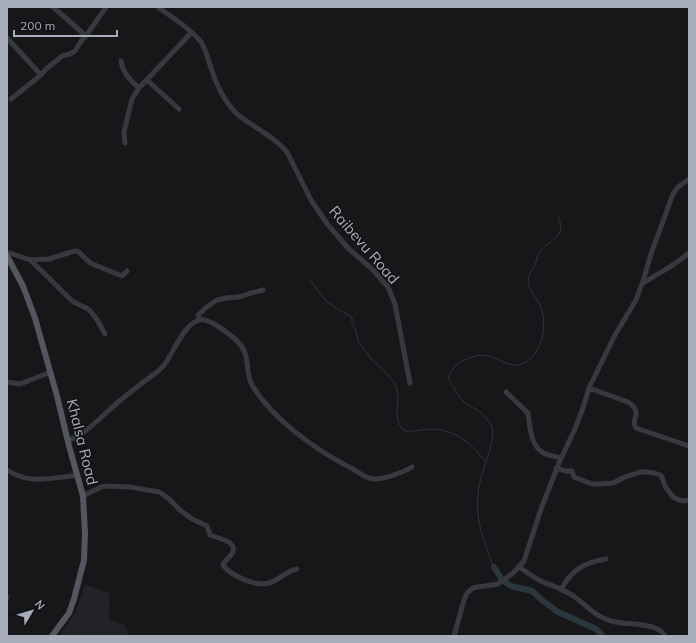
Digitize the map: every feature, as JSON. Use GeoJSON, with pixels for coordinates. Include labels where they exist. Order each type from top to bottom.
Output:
{"type":"FeatureCollection","features":[{"type":"Feature","properties":{"kind":"main road","name":"Khalsa Road"},"geometry":{"type":"LineString","coordinates":[[7,256],[23,286],[35,318],[51,372],[83,496],[85,533],[84,560],[69,613],[52,636]]}},
{"type":"Feature","properties":{"kind":"street"},"geometry":{"type":"LineString","coordinates":[[53,7],[86,36]]}},
{"type":"Feature","properties":{"kind":"street"},"geometry":{"type":"LineString","coordinates":[[11,99],[62,56],[75,51],[106,7]]}},
{"type":"Feature","properties":{"kind":"street","name":"Raibevu Road"},"geometry":{"type":"LineString","coordinates":[[158,7],[200,41],[204,47],[220,92],[234,111],[240,117],[276,140],[287,152],[311,200],[328,224],[348,248],[372,269],[388,287],[395,304],[410,383]]}},
{"type":"Feature","properties":{"kind":"street"},"geometry":{"type":"LineString","coordinates":[[125,143],[124,132],[132,98],[138,88],[191,33]]}},
{"type":"Feature","properties":{"kind":"street"},"geometry":{"type":"LineString","coordinates":[[7,38],[41,75]]}},
{"type":"Feature","properties":{"kind":"street"},"geometry":{"type":"LineString","coordinates":[[121,61],[125,74],[138,88]]}},
{"type":"Feature","properties":{"kind":"street"},"geometry":{"type":"LineString","coordinates":[[147,80],[179,109]]}},
{"type":"Feature","properties":{"kind":"street"},"geometry":{"type":"LineString","coordinates":[[454,636],[467,592],[473,588],[498,584],[506,579],[524,561],[556,468],[574,431],[589,388],[615,335],[636,300],[673,194],[678,187],[689,179]]}},
{"type":"Feature","properties":{"kind":"street"},"geometry":{"type":"LineString","coordinates":[[7,252],[30,260],[49,259],[76,251],[90,263],[120,276],[127,271]]}},
{"type":"Feature","properties":{"kind":"street"},"geometry":{"type":"LineString","coordinates":[[642,284],[689,253]]}},
{"type":"Feature","properties":{"kind":"street"},"geometry":{"type":"LineString","coordinates":[[30,260],[72,301],[88,309],[98,321],[105,334]]}},
{"type":"Feature","properties":{"kind":"street"},"geometry":{"type":"LineString","coordinates":[[198,320],[198,315],[214,302],[226,298],[241,297],[263,290]]}},
{"type":"Feature","properties":{"kind":"street"},"geometry":{"type":"LineString","coordinates":[[68,441],[84,432],[106,412],[159,370],[183,334],[194,322],[198,320],[205,320],[228,334],[245,352],[251,383],[263,401],[294,431],[327,455],[374,479],[404,472],[412,467]]}},
{"type":"Feature","properties":{"kind":"street"},"geometry":{"type":"LineString","coordinates":[[7,382],[20,384],[51,372]]}},
{"type":"Feature","properties":{"kind":"street"},"geometry":{"type":"LineString","coordinates":[[589,388],[632,404],[637,413],[634,423],[636,428],[689,446]]}},
{"type":"Feature","properties":{"kind":"street"},"geometry":{"type":"LineString","coordinates":[[506,392],[528,413],[530,429],[535,445],[542,453],[561,458]]}},
{"type":"Feature","properties":{"kind":"street"},"geometry":{"type":"LineString","coordinates":[[556,468],[572,471],[574,477],[592,484],[613,483],[640,472],[654,473],[662,477],[665,486],[673,497],[679,500],[688,500]]}},
{"type":"Feature","properties":{"kind":"street"},"geometry":{"type":"LineString","coordinates":[[7,470],[17,476],[33,480],[77,475]]}},
{"type":"Feature","properties":{"kind":"street"},"geometry":{"type":"LineString","coordinates":[[83,496],[106,486],[130,487],[159,492],[192,519],[207,526],[210,535],[216,536],[231,544],[234,551],[223,564],[230,571],[244,579],[252,583],[269,583],[289,571],[297,569]]}},
{"type":"Feature","properties":{"kind":"street"},"geometry":{"type":"LineString","coordinates":[[561,590],[578,569],[596,561],[606,559]]}},
{"type":"Feature","properties":{"kind":"street"},"geometry":{"type":"LineString","coordinates":[[519,567],[541,581],[575,597],[591,611],[603,618],[620,624],[653,627],[661,631],[665,636]]}},
{"type":"Feature","properties":{"kind":"shaded area"},"geometry":{"type":"Polygon","coordinates":[[[85,585],[110,593],[109,619],[125,625],[129,636],[59,636],[76,611],[85,585]]]}},
{"type":"Feature","properties":{"kind":"waterway"},"geometry":{"type":"LineString","coordinates":[[494,567],[482,536],[478,515],[478,493],[489,454],[493,432],[492,426],[486,417],[463,401],[448,378],[453,368],[457,364],[474,356],[484,355],[508,364],[519,365],[530,359],[535,354],[541,341],[544,326],[540,305],[530,288],[528,279],[539,253],[560,232],[561,226],[558,216]]}},
{"type":"Feature","properties":{"kind":"waterway"},"geometry":{"type":"LineString","coordinates":[[310,280],[325,300],[352,317],[352,324],[356,330],[358,341],[372,360],[394,382],[398,397],[397,416],[399,424],[404,431],[437,429],[448,432],[467,442],[486,462]]}},
{"type":"Feature","properties":{"kind":"waterway"},"geometry":{"type":"LineString","coordinates":[[494,567],[502,580],[511,586],[532,591],[558,612],[596,629],[603,636]]}},
{"type":"Feature","properties":{"kind":"waterway"},"geometry":{"type":"LineString","coordinates":[[7,605],[9,595]]}}]}
